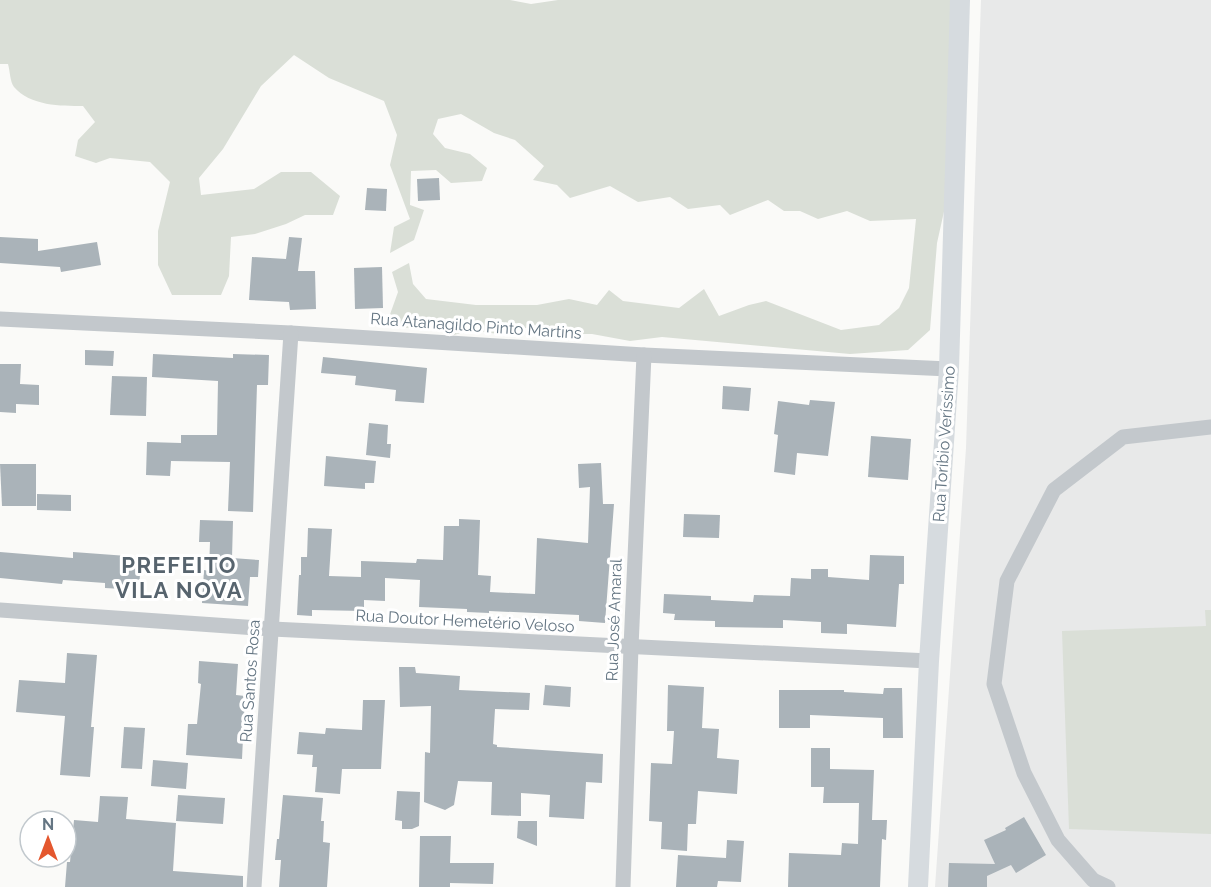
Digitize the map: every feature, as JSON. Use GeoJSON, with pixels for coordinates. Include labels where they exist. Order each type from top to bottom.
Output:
{"type":"FeatureCollection","features":[{"type":"Feature","properties":{"kind":"street","name":"Rua Toríbio Veríssimo"},"geometry":{"type":"LineString","coordinates":[[918,887],[929,661],[949,369],[960,0]]}},
{"type":"Feature","properties":{"kind":"street","name":"Rua Atanagildo Pinto Martins"},"geometry":{"type":"LineString","coordinates":[[0,319],[291,333],[644,355],[949,369]]}},
{"type":"Feature","properties":{"kind":"street","name":"Rua Santos Rosa"},"geometry":{"type":"LineString","coordinates":[[254,887],[291,333]]}},
{"type":"Feature","properties":{"kind":"street","name":"Rua José Amaral"},"geometry":{"type":"LineString","coordinates":[[623,887],[644,355]]}},
{"type":"Feature","properties":{"kind":"street"},"geometry":{"type":"LineString","coordinates":[[1108,887],[1093,880],[1058,840],[1024,773],[994,684],[1007,581],[1054,490],[1123,437],[1211,427]]}},
{"type":"Feature","properties":{"kind":"street","name":"Rua Doutor Hemetério Veloso"},"geometry":{"type":"LineString","coordinates":[[0,610],[272,628],[929,661]]}},
{"type":"Feature","properties":{"kind":"shaded area"},"geometry":{"type":"Polygon","coordinates":[[[0,0],[510,0],[531,4],[558,0],[956,0],[947,198],[937,243],[930,330],[908,350],[850,354],[662,337],[630,341],[592,334],[551,334],[526,328],[498,334],[470,330],[454,335],[430,327],[403,328],[388,320],[398,292],[392,272],[409,263],[413,284],[426,299],[476,305],[537,305],[569,299],[597,305],[609,290],[623,301],[679,308],[704,289],[719,316],[766,301],[841,330],[879,325],[899,308],[909,288],[916,219],[870,221],[847,211],[818,219],[800,211],[784,211],[768,200],[730,215],[720,205],[688,209],[670,197],[638,202],[610,186],[570,198],[557,185],[533,180],[544,166],[515,140],[494,133],[461,114],[438,119],[433,134],[445,148],[470,154],[487,168],[482,181],[451,183],[436,170],[411,171],[410,205],[424,210],[414,240],[390,253],[394,227],[410,219],[390,165],[397,135],[384,101],[329,78],[294,55],[261,86],[223,149],[199,178],[201,195],[254,189],[281,172],[311,172],[340,196],[333,215],[305,215],[255,234],[231,237],[229,276],[221,295],[172,295],[158,265],[158,231],[170,182],[150,162],[110,158],[96,163],[75,156],[78,140],[95,122],[83,106],[46,104],[28,98],[14,87],[8,64],[0,64],[0,0]]]}},
{"type":"Feature","properties":{"kind":"shaded area"},"geometry":{"type":"Polygon","coordinates":[[[981,0],[1211,0],[1211,887],[935,887],[966,448],[981,0]]]}},
{"type":"Feature","properties":{"kind":"shaded area"},"geometry":{"type":"Polygon","coordinates":[[[1205,610],[1211,610],[1211,834],[1069,829],[1062,631],[1206,626],[1205,610]]]}},
{"type":"Feature","properties":{"kind":"building"},"geometry":{"type":"Polygon","coordinates":[[[439,178],[440,200],[418,201],[417,179],[439,178]]]}},
{"type":"Feature","properties":{"kind":"building"},"geometry":{"type":"Polygon","coordinates":[[[367,188],[387,189],[386,211],[365,210],[367,188]]]}},
{"type":"Feature","properties":{"kind":"building"},"geometry":{"type":"Polygon","coordinates":[[[0,237],[38,239],[38,251],[97,242],[101,265],[61,272],[60,267],[0,263],[0,237]]]}},
{"type":"Feature","properties":{"kind":"building"},"geometry":{"type":"Polygon","coordinates":[[[289,237],[302,238],[298,271],[315,271],[316,309],[290,310],[289,302],[249,300],[252,257],[286,259],[289,237]]]}},
{"type":"Feature","properties":{"kind":"building"},"geometry":{"type":"Polygon","coordinates":[[[382,267],[383,308],[355,309],[354,268],[382,267]]]}},
{"type":"Feature","properties":{"kind":"building"},"geometry":{"type":"Polygon","coordinates":[[[85,350],[114,351],[113,366],[85,365],[85,350]]]}},
{"type":"Feature","properties":{"kind":"building"},"geometry":{"type":"Polygon","coordinates":[[[153,354],[233,358],[233,354],[269,355],[268,385],[257,385],[253,512],[228,511],[230,462],[171,461],[170,476],[146,475],[147,442],[181,443],[181,435],[217,435],[218,381],[152,377],[153,354]]]}},
{"type":"Feature","properties":{"kind":"building"},"geometry":{"type":"Polygon","coordinates":[[[323,357],[427,368],[424,403],[395,401],[396,390],[355,385],[356,376],[321,373],[323,357]]]}},
{"type":"Feature","properties":{"kind":"building"},"geometry":{"type":"Polygon","coordinates":[[[0,364],[21,364],[20,384],[39,385],[39,405],[16,404],[16,413],[0,412],[0,364]]]}},
{"type":"Feature","properties":{"kind":"building"},"geometry":{"type":"Polygon","coordinates":[[[112,376],[147,377],[146,416],[110,415],[112,376]]]}},
{"type":"Feature","properties":{"kind":"building"},"geometry":{"type":"Polygon","coordinates":[[[723,386],[751,388],[749,411],[722,409],[723,386]]]}},
{"type":"Feature","properties":{"kind":"building"},"geometry":{"type":"Polygon","coordinates":[[[810,400],[835,402],[828,456],[797,453],[795,475],[774,472],[778,435],[774,434],[778,401],[809,405],[810,400]]]}},
{"type":"Feature","properties":{"kind":"building"},"geometry":{"type":"Polygon","coordinates":[[[369,423],[388,425],[387,444],[391,444],[390,458],[366,455],[369,423]]]}},
{"type":"Feature","properties":{"kind":"building"},"geometry":{"type":"Polygon","coordinates":[[[871,436],[911,439],[908,480],[868,477],[871,436]]]}},
{"type":"Feature","properties":{"kind":"building"},"geometry":{"type":"Polygon","coordinates":[[[326,456],[376,461],[374,483],[365,483],[365,489],[324,486],[326,456]]]}},
{"type":"Feature","properties":{"kind":"building"},"geometry":{"type":"Polygon","coordinates":[[[601,463],[603,504],[614,504],[605,623],[579,621],[579,615],[467,612],[467,609],[419,607],[420,580],[385,578],[385,601],[364,600],[364,611],[312,610],[312,616],[297,615],[301,557],[307,557],[308,528],[332,529],[329,576],[361,577],[361,561],[416,563],[417,559],[443,560],[444,526],[459,526],[459,519],[480,520],[478,575],[491,576],[490,592],[535,594],[537,538],[588,543],[590,487],[579,488],[578,464],[601,463]]]}},
{"type":"Feature","properties":{"kind":"building"},"geometry":{"type":"Polygon","coordinates":[[[0,464],[36,464],[36,506],[2,506],[0,464]]]}},
{"type":"Feature","properties":{"kind":"building"},"geometry":{"type":"Polygon","coordinates":[[[37,494],[71,495],[71,511],[37,510],[37,494]]]}},
{"type":"Feature","properties":{"kind":"building"},"geometry":{"type":"Polygon","coordinates":[[[684,514],[720,515],[719,538],[683,537],[684,514]]]}},
{"type":"Feature","properties":{"kind":"building"},"geometry":{"type":"Polygon","coordinates":[[[200,520],[233,521],[232,558],[259,560],[258,577],[250,577],[248,606],[202,603],[204,570],[209,571],[210,542],[199,542],[200,520]]]}},
{"type":"Feature","properties":{"kind":"building"},"geometry":{"type":"Polygon","coordinates":[[[0,552],[73,558],[73,552],[141,557],[139,590],[105,588],[105,583],[63,580],[62,584],[0,578],[0,552]]]}},
{"type":"Feature","properties":{"kind":"building"},"geometry":{"type":"Polygon","coordinates":[[[870,555],[904,556],[904,584],[899,584],[896,627],[847,624],[847,634],[821,633],[821,622],[783,620],[783,628],[715,627],[715,621],[674,620],[675,614],[663,613],[664,594],[711,596],[711,600],[753,602],[754,595],[790,596],[791,578],[811,579],[811,569],[828,569],[828,577],[869,580],[870,555]]]}},
{"type":"Feature","properties":{"kind":"building"},"geometry":{"type":"Polygon","coordinates":[[[67,653],[97,655],[91,727],[94,727],[90,777],[60,775],[65,716],[16,712],[19,680],[65,683],[67,653]]]}},
{"type":"Feature","properties":{"kind":"building"},"geometry":{"type":"Polygon","coordinates":[[[199,661],[238,664],[236,695],[245,696],[242,759],[186,755],[188,724],[197,724],[201,684],[198,683],[199,661]]]}},
{"type":"Feature","properties":{"kind":"building"},"geometry":{"type":"Polygon","coordinates":[[[399,667],[415,667],[416,673],[460,676],[459,690],[530,693],[529,710],[495,709],[493,744],[497,747],[603,754],[602,783],[586,782],[584,819],[549,817],[550,795],[521,793],[521,816],[491,815],[492,782],[458,781],[454,805],[445,810],[424,802],[425,752],[430,753],[431,706],[400,707],[399,667]]]}},
{"type":"Feature","properties":{"kind":"building"},"geometry":{"type":"Polygon","coordinates":[[[545,685],[571,687],[570,707],[543,705],[545,685]]]}},
{"type":"Feature","properties":{"kind":"building"},"geometry":{"type":"Polygon","coordinates":[[[668,685],[704,687],[702,728],[719,729],[717,758],[739,760],[737,794],[698,791],[696,824],[688,824],[687,851],[661,849],[662,822],[649,821],[651,763],[672,764],[674,731],[667,731],[668,685]]]}},
{"type":"Feature","properties":{"kind":"building"},"geometry":{"type":"Polygon","coordinates":[[[884,688],[902,688],[903,738],[883,738],[883,718],[810,715],[810,728],[779,728],[779,690],[844,690],[844,692],[883,694],[884,688]]]}},
{"type":"Feature","properties":{"kind":"building"},"geometry":{"type":"Polygon","coordinates":[[[363,700],[385,700],[381,769],[342,769],[340,794],[315,792],[317,767],[312,767],[313,755],[297,754],[299,732],[325,734],[326,728],[362,730],[363,700]]]}},
{"type":"Feature","properties":{"kind":"building"},"geometry":{"type":"Polygon","coordinates":[[[124,727],[145,728],[142,769],[121,768],[124,727]]]}},
{"type":"Feature","properties":{"kind":"building"},"geometry":{"type":"Polygon","coordinates":[[[811,748],[830,748],[830,769],[874,770],[872,820],[887,820],[886,840],[882,839],[880,887],[788,887],[789,853],[841,855],[842,843],[858,844],[859,803],[823,803],[824,787],[811,787],[811,748]]]}},
{"type":"Feature","properties":{"kind":"building"},"geometry":{"type":"Polygon","coordinates":[[[153,760],[188,763],[186,789],[151,786],[153,760]]]}},
{"type":"Feature","properties":{"kind":"building"},"geometry":{"type":"Polygon","coordinates":[[[397,791],[420,792],[419,826],[402,829],[402,821],[395,820],[397,791]]]}},
{"type":"Feature","properties":{"kind":"building"},"geometry":{"type":"Polygon","coordinates":[[[178,795],[225,798],[223,824],[176,821],[178,795]]]}},
{"type":"Feature","properties":{"kind":"building"},"geometry":{"type":"Polygon","coordinates":[[[283,795],[323,798],[321,821],[324,821],[323,842],[330,843],[327,887],[279,887],[281,860],[275,860],[283,795]]]}},
{"type":"Feature","properties":{"kind":"building"},"geometry":{"type":"Polygon","coordinates":[[[100,796],[128,797],[126,819],[176,823],[173,871],[243,876],[243,887],[65,887],[66,869],[78,869],[78,820],[98,822],[100,796]]]}},
{"type":"Feature","properties":{"kind":"building"},"geometry":{"type":"Polygon","coordinates":[[[1024,817],[1046,855],[1016,873],[1011,865],[987,876],[987,887],[948,887],[949,863],[995,864],[984,840],[1006,830],[1005,828],[1024,817]]]}},
{"type":"Feature","properties":{"kind":"building"},"geometry":{"type":"Polygon","coordinates":[[[518,821],[537,821],[537,846],[517,838],[518,821]]]}},
{"type":"Feature","properties":{"kind":"building"},"geometry":{"type":"Polygon","coordinates":[[[420,836],[451,836],[450,863],[494,863],[493,884],[450,883],[450,887],[419,887],[420,836]]]}},
{"type":"Feature","properties":{"kind":"building"},"geometry":{"type":"Polygon","coordinates":[[[727,840],[744,841],[741,882],[718,881],[717,887],[676,887],[678,855],[726,858],[727,840]]]}},
{"type":"Feature","properties":{"kind":"district","name":"PREFEITO VILA NOVA"},"geometry":{"type":"Point","coordinates":[179,578]}}]}
